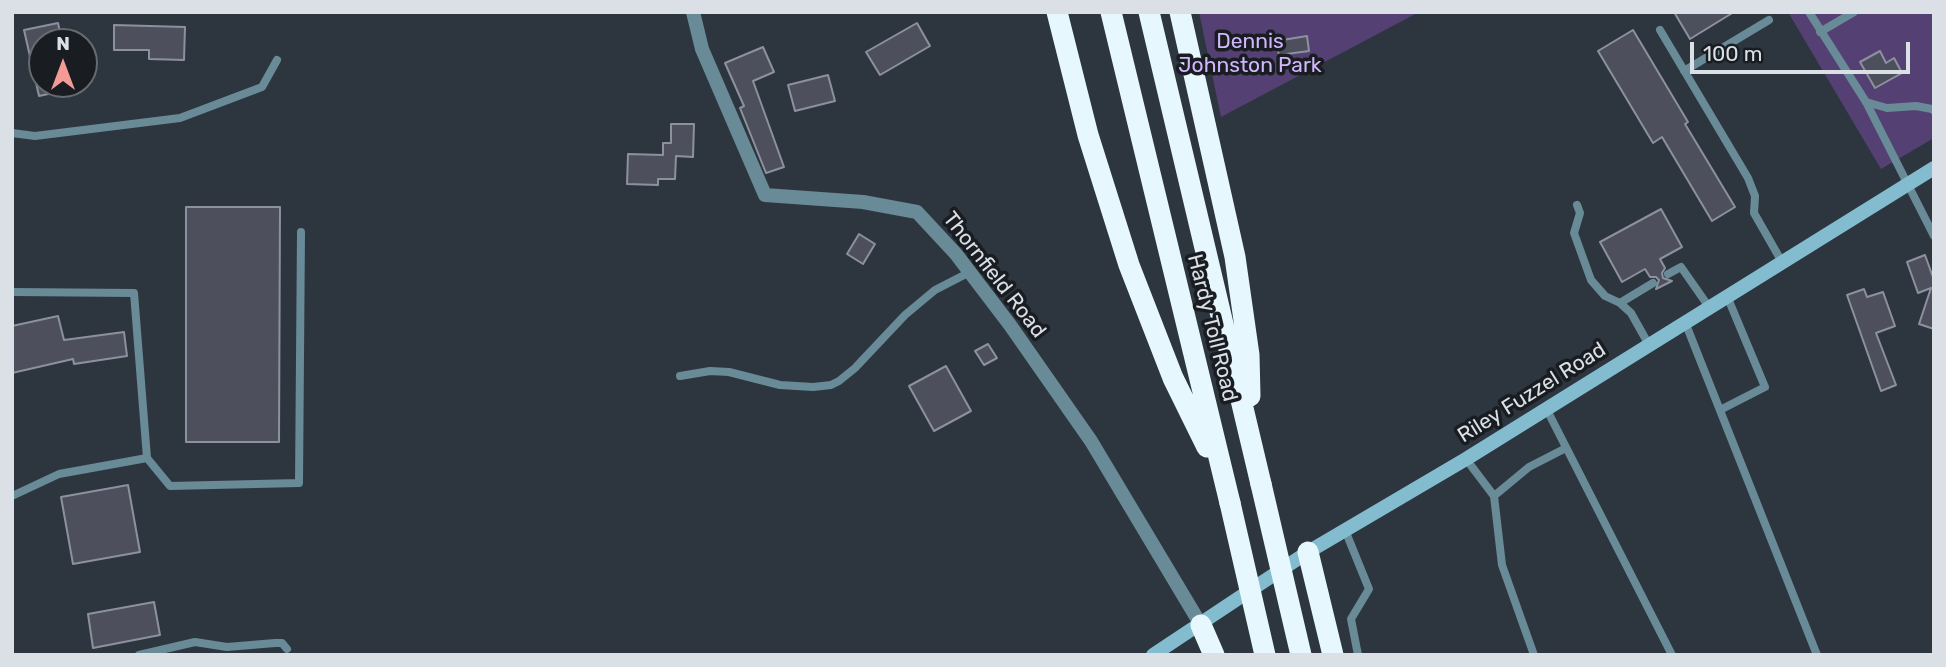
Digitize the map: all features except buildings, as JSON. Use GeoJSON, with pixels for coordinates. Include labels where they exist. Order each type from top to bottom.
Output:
{"type":"FeatureCollection","features":[{"type":"Feature","properties":{"kind":"highway"},"geometry":{"type":"LineString","coordinates":[[1057,12],[1088,135],[1129,265],[1172,378],[1224,480]]}},
{"type":"Feature","properties":{"kind":"highway","name":"Hardy Toll Road"},"geometry":{"type":"LineString","coordinates":[[1111,12],[1265,655]]}},
{"type":"Feature","properties":{"kind":"highway","name":"Hardy Toll Road"},"geometry":{"type":"LineString","coordinates":[[1149,12],[1301,655]]}},
{"type":"Feature","properties":{"kind":"highway"},"geometry":{"type":"LineString","coordinates":[[1180,12],[1235,257],[1249,355],[1252,444]]}},
{"type":"Feature","properties":{"kind":"highway"},"geometry":{"type":"LineString","coordinates":[[1308,552],[1333,655]]}},
{"type":"Feature","properties":{"kind":"highway"},"geometry":{"type":"LineString","coordinates":[[1201,625],[1214,655]]}},
{"type":"Feature","properties":{"kind":"main road","name":"Riley Fuzzel Road"},"geometry":{"type":"LineString","coordinates":[[1153,655],[1308,552],[1466,459],[1934,168]]}},
{"type":"Feature","properties":{"kind":"street","name":"Thornfield Road"},"geometry":{"type":"LineString","coordinates":[[693,12],[702,49],[765,195],[863,202],[917,212],[970,272],[1091,441],[1201,625]]}},
{"type":"Feature","properties":{"kind":"lane"},"geometry":{"type":"LineString","coordinates":[[1809,12],[1866,102],[1934,236]]}},
{"type":"Feature","properties":{"kind":"lane"},"geometry":{"type":"LineString","coordinates":[[1820,32],[1853,12]]}},
{"type":"Feature","properties":{"kind":"lane"},"geometry":{"type":"LineString","coordinates":[[1684,71],[1769,20]]}},
{"type":"Feature","properties":{"kind":"lane"},"geometry":{"type":"LineString","coordinates":[[1660,30],[1748,178],[1755,196],[1754,213],[1782,262]]}},
{"type":"Feature","properties":{"kind":"lane"},"geometry":{"type":"LineString","coordinates":[[12,133],[36,136],[180,118],[262,87],[277,60]]}},
{"type":"Feature","properties":{"kind":"lane"},"geometry":{"type":"LineString","coordinates":[[1866,102],[1887,108],[1916,106],[1934,111]]}},
{"type":"Feature","properties":{"kind":"lane"},"geometry":{"type":"LineString","coordinates":[[1577,205],[1580,213],[1574,233],[1591,280],[1605,296],[1620,303],[1631,313],[1648,345]]}},
{"type":"Feature","properties":{"kind":"lane"},"geometry":{"type":"LineString","coordinates":[[12,292],[134,293],[147,458],[170,485],[299,483],[301,232]]}},
{"type":"Feature","properties":{"kind":"lane"},"geometry":{"type":"LineString","coordinates":[[1668,274],[1681,267],[1709,307]]}},
{"type":"Feature","properties":{"kind":"lane"},"geometry":{"type":"LineString","coordinates":[[680,376],[710,371],[729,372],[780,384],[813,387],[831,385],[855,368],[905,314],[950,281],[970,272]]}},
{"type":"Feature","properties":{"kind":"lane"},"geometry":{"type":"LineString","coordinates":[[1620,303],[1653,283]]}},
{"type":"Feature","properties":{"kind":"lane"},"geometry":{"type":"LineString","coordinates":[[1720,410],[1765,387],[1727,296]]}},
{"type":"Feature","properties":{"kind":"lane"},"geometry":{"type":"LineString","coordinates":[[1685,322],[1817,655]]}},
{"type":"Feature","properties":{"kind":"lane"},"geometry":{"type":"LineString","coordinates":[[1546,408],[1672,655]]}},
{"type":"Feature","properties":{"kind":"lane"},"geometry":{"type":"LineString","coordinates":[[1494,496],[1529,467],[1566,448]]}},
{"type":"Feature","properties":{"kind":"lane"},"geometry":{"type":"LineString","coordinates":[[12,496],[59,474],[147,458]]}},
{"type":"Feature","properties":{"kind":"lane"},"geometry":{"type":"LineString","coordinates":[[1466,459],[1494,496],[1502,565],[1534,655]]}},
{"type":"Feature","properties":{"kind":"lane"},"geometry":{"type":"LineString","coordinates":[[1345,530],[1369,589],[1351,620],[1359,655]]}},
{"type":"Feature","properties":{"kind":"lane"},"geometry":{"type":"LineString","coordinates":[[139,655],[195,642],[227,648],[282,643],[287,649]]}},
{"type":"Feature","properties":{"kind":"green space","name":"Dennis Johnston Park"},"geometry":{"type":"Polygon","coordinates":[[[1199,12],[1419,12],[1221,117],[1199,12]]]}},
{"type":"Feature","properties":{"kind":"green space"},"geometry":{"type":"Polygon","coordinates":[[[1788,12],[1934,12],[1934,138],[1881,169],[1788,12]]]}}]}
